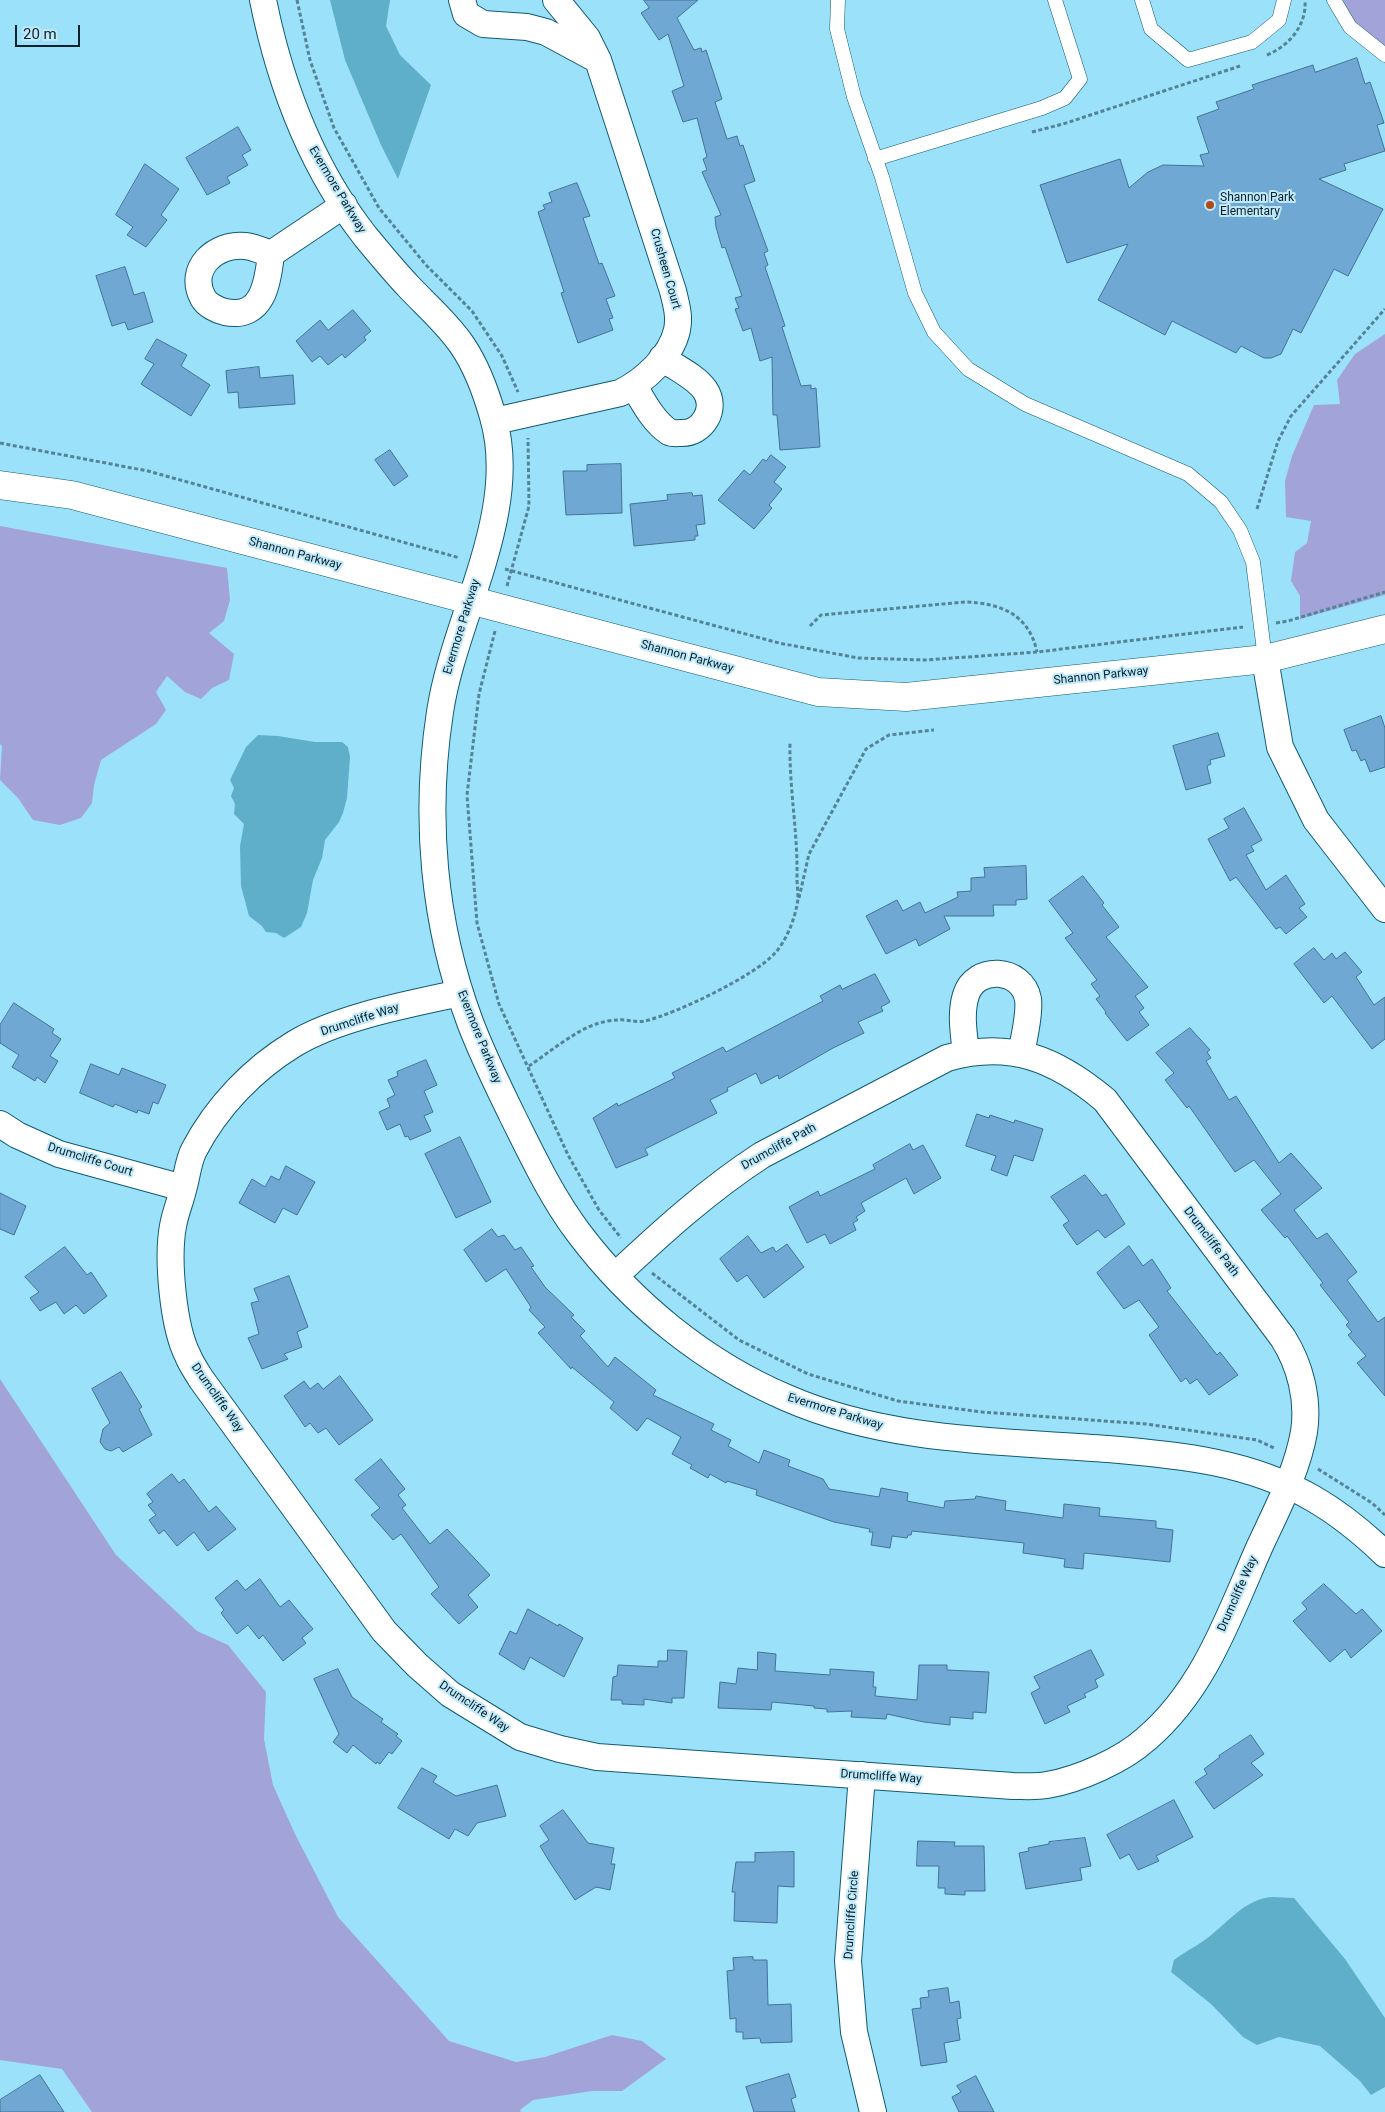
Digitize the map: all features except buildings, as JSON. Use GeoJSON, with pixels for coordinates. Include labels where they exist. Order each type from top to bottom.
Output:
{"type":"FeatureCollection","features":[{"type":"Feature","properties":{"kind":"street","name":"Evermore Parkway"},"geometry":{"type":"LineString","coordinates":[[263,0],[270,34],[295,110],[317,159],[362,233],[405,284],[446,325],[462,345],[485,389],[495,421],[499,451],[500,482],[494,525],[446,679],[434,763],[432,826],[435,879],[446,942],[460,993],[491,1072],[544,1179],[577,1232],[642,1304],[670,1327],[727,1368],[790,1400],[884,1428],[909,1433],[1170,1454],[1200,1458],[1229,1465],[1288,1486],[1314,1499],[1362,1532],[1385,1554]]}},
{"type":"Feature","properties":{"kind":"street"},"geometry":{"type":"LineString","coordinates":[[462,0],[466,14],[483,24],[527,28],[546,32],[598,60]]}},
{"type":"Feature","properties":{"kind":"street","name":"Crusheen Court"},"geometry":{"type":"LineString","coordinates":[[495,421],[620,393],[634,386],[662,358],[669,350],[677,330],[678,311],[673,291],[598,60],[586,38],[556,0]]}},
{"type":"Feature","properties":{"kind":"street"},"geometry":{"type":"LineString","coordinates":[[271,254],[344,205]]}},
{"type":"Feature","properties":{"kind":"street"},"geometry":{"type":"LineString","coordinates":[[634,386],[656,420],[671,433],[689,434],[700,427],[707,418],[710,404],[707,392],[698,381],[662,358]]}},
{"type":"Feature","properties":{"kind":"street","name":"Shannon Parkway"},"geometry":{"type":"LineString","coordinates":[[0,485],[72,496],[818,692],[906,697],[1265,659],[1385,629]]}},
{"type":"Feature","properties":{"kind":"street"},"geometry":{"type":"LineString","coordinates":[[1265,659],[1280,746],[1316,820],[1385,909]]}},
{"type":"Feature","properties":{"kind":"street"},"geometry":{"type":"LineString","coordinates":[[966,1053],[965,996],[975,980],[991,973],[1008,974],[1023,988],[1028,999],[1021,1053]]}},
{"type":"Feature","properties":{"kind":"street","name":"Drumcliffe Way"},"geometry":{"type":"LineString","coordinates":[[460,993],[406,1005],[328,1029],[296,1043],[270,1059],[223,1105],[206,1128],[193,1152],[173,1226],[171,1256],[173,1296],[187,1355],[201,1379],[384,1630],[417,1665],[450,1694],[520,1737],[596,1757],[1013,1786],[1047,1785],[1084,1774],[1107,1763],[1145,1740],[1172,1715],[1191,1690],[1212,1653],[1288,1486]]}},
{"type":"Feature","properties":{"kind":"street","name":"Drumcliffe Path"},"geometry":{"type":"LineString","coordinates":[[615,1276],[711,1190],[762,1155],[947,1058],[966,1053],[1021,1053],[1041,1059],[1065,1070],[1105,1100],[1292,1353],[1301,1379],[1305,1406],[1304,1431],[1288,1486]]}},
{"type":"Feature","properties":{"kind":"street","name":"Drumcliffe Court"},"geometry":{"type":"LineString","coordinates":[[0,1124],[17,1135],[59,1154],[183,1188]]}},
{"type":"Feature","properties":{"kind":"street","name":"Drumcliffe Circle"},"geometry":{"type":"LineString","coordinates":[[862,1776],[848,1961],[854,2032],[873,2112]]}},
{"type":"Feature","properties":{"kind":"lane"},"geometry":{"type":"LineString","coordinates":[[838,0],[837,29],[854,97],[882,177],[915,293],[934,332],[968,369],[1025,404],[1188,474],[1221,502],[1240,530],[1253,562],[1265,659]]}},
{"type":"Feature","properties":{"kind":"lane"},"geometry":{"type":"LineString","coordinates":[[875,159],[1012,118],[1065,98],[1080,79],[1055,0]]}},
{"type":"Feature","properties":{"kind":"lane"},"geometry":{"type":"LineString","coordinates":[[1142,0],[1151,29],[1188,60],[1252,42],[1279,20],[1284,0]]}},
{"type":"Feature","properties":{"kind":"lane"},"geometry":{"type":"LineString","coordinates":[[1334,0],[1350,27],[1385,55]]}},
{"type":"Feature","properties":{"kind":"path"},"geometry":{"type":"LineString","coordinates":[[297,0],[310,60],[334,128],[379,208],[426,265],[472,311],[502,356],[528,414],[530,506],[479,694],[467,795],[477,923],[499,1004],[568,1155],[600,1210],[636,1256],[659,1280],[739,1340],[808,1374],[898,1401],[982,1412],[1146,1424],[1257,1440],[1326,1472],[1372,1502],[1385,1515]]}},
{"type":"Feature","properties":{"kind":"path"},"geometry":{"type":"LineString","coordinates":[[1264,56],[1273,52],[1295,36],[1305,9],[1305,0]]}},
{"type":"Feature","properties":{"kind":"path"},"geometry":{"type":"LineString","coordinates":[[1028,133],[1064,124],[1246,63]]}},
{"type":"Feature","properties":{"kind":"path"},"geometry":{"type":"LineString","coordinates":[[1257,509],[1278,441],[1291,416],[1385,309]]}},
{"type":"Feature","properties":{"kind":"path"},"geometry":{"type":"LineString","coordinates":[[0,444],[148,471],[779,643],[858,658],[925,660],[1037,652],[1262,625],[1288,621],[1385,592]]}},
{"type":"Feature","properties":{"kind":"path"},"geometry":{"type":"LineString","coordinates":[[810,626],[820,615],[965,602],[985,603],[1001,608],[1018,617],[1034,638],[1037,652]]}},
{"type":"Feature","properties":{"kind":"path"},"geometry":{"type":"LineString","coordinates":[[528,1066],[582,1029],[618,1020],[640,1022],[654,1019],[695,1002],[760,966],[776,953],[793,919],[809,854],[866,749],[889,736],[934,730]]}},
{"type":"Feature","properties":{"kind":"path"},"geometry":{"type":"LineString","coordinates":[[790,742],[789,771],[798,856],[798,904]]}},
{"type":"Feature","properties":{"kind":"shaded area"},"geometry":{"type":"Polygon","coordinates":[[[330,0],[390,0],[386,26],[400,55],[431,85],[398,179],[381,145],[345,60],[330,0]]]}},
{"type":"Feature","properties":{"kind":"shaded area"},"geometry":{"type":"Polygon","coordinates":[[[1334,0],[1385,0],[1385,55],[1334,0]]]}},
{"type":"Feature","properties":{"kind":"shaded area"},"geometry":{"type":"Polygon","coordinates":[[[1385,334],[1385,595],[1300,619],[1300,596],[1291,581],[1295,552],[1307,543],[1311,521],[1286,517],[1285,481],[1292,456],[1314,405],[1340,404],[1337,380],[1355,354],[1385,334]]]}},
{"type":"Feature","properties":{"kind":"shaded area"},"geometry":{"type":"Polygon","coordinates":[[[0,526],[227,568],[230,600],[224,621],[209,633],[234,654],[229,680],[212,688],[201,699],[185,692],[167,676],[156,692],[166,710],[156,724],[101,760],[94,785],[92,803],[81,818],[60,825],[33,820],[18,798],[0,780],[2,746],[0,744],[0,526]]]}},
{"type":"Feature","properties":{"kind":"shaded area"},"geometry":{"type":"Polygon","coordinates":[[[258,735],[315,742],[342,742],[348,747],[350,757],[347,798],[343,813],[339,822],[325,840],[322,858],[313,880],[307,913],[301,927],[284,938],[276,933],[266,932],[262,926],[249,916],[241,886],[240,846],[244,824],[234,814],[235,804],[231,796],[234,788],[230,780],[246,747],[258,735]]]}},
{"type":"Feature","properties":{"kind":"shaded area"},"geometry":{"type":"Polygon","coordinates":[[[0,1379],[116,1555],[197,1631],[228,1645],[266,1692],[264,1739],[273,1785],[295,1834],[338,1917],[449,2041],[516,2062],[545,2057],[612,2035],[642,2041],[666,2059],[622,2091],[592,2091],[533,2100],[520,2110],[521,2112],[92,2112],[62,2069],[0,2060],[0,1379]]]}},
{"type":"Feature","properties":{"kind":"shaded area"},"geometry":{"type":"Polygon","coordinates":[[[1272,1897],[1294,1898],[1345,1959],[1385,2018],[1385,2087],[1371,2095],[1360,2081],[1320,2046],[1279,2037],[1257,2045],[1243,2037],[1211,2004],[1171,1972],[1174,1960],[1206,1939],[1239,1911],[1254,1902],[1272,1897]]]}},
{"type":"Feature","properties":{"kind":"place","name":"Shannon Park Elementary"},"geometry":{"type":"Point","coordinates":[1210,205]}}]}
